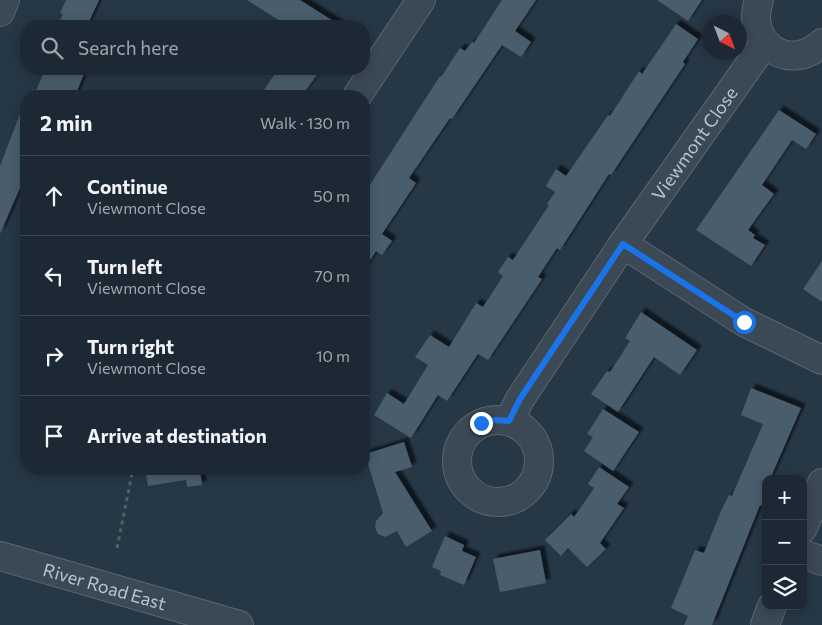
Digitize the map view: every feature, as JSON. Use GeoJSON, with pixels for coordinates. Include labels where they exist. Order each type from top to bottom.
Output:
{"type":"FeatureCollection","features":[{"type":"Feature","properties":{"kind":"street"},"geometry":{"type":"LineString","coordinates":[[0,12],[5,0]]}},
{"type":"Feature","properties":{"kind":"street"},"geometry":{"type":"LineString","coordinates":[[759,0],[755,22],[765,43],[775,50],[786,55],[799,55],[811,52],[822,43]]}},
{"type":"Feature","properties":{"kind":"street"},"geometry":{"type":"LineString","coordinates":[[370,73],[410,4]]}},
{"type":"Feature","properties":{"kind":"street","name":"Viewmont Close"},"geometry":{"type":"LineString","coordinates":[[509,421],[520,399],[623,244],[765,43]]}},
{"type":"Feature","properties":{"kind":"street"},"geometry":{"type":"LineString","coordinates":[[360,90],[369,75]]}},
{"type":"Feature","properties":{"kind":"street"},"geometry":{"type":"LineString","coordinates":[[623,244],[744,322],[822,360]]}},
{"type":"Feature","properties":{"kind":"street"},"geometry":{"type":"LineString","coordinates":[[806,520],[822,483]]}},
{"type":"Feature","properties":{"kind":"street"},"geometry":{"type":"LineString","coordinates":[[807,555],[822,561]]}},
{"type":"Feature","properties":{"kind":"street","name":"River Road East"},"geometry":{"type":"LineString","coordinates":[[0,556],[239,625]]}},
{"type":"Feature","properties":{"kind":"street"},"geometry":{"type":"LineString","coordinates":[[765,625],[771,610]]}},
{"type":"Feature","properties":{"kind":"path"},"geometry":{"type":"LineString","coordinates":[[117,548],[131,475]]}},
{"type":"Feature","properties":{"kind":"building"},"geometry":{"type":"Polygon","coordinates":[[[66,0],[99,0],[90,20],[60,20],[63,14],[60,13],[66,0]]]}},
{"type":"Feature","properties":{"kind":"building"},"geometry":{"type":"Polygon","coordinates":[[[247,0],[300,0],[332,20],[279,20],[247,0]]]}},
{"type":"Feature","properties":{"kind":"building"},"geometry":{"type":"Polygon","coordinates":[[[502,0],[536,0],[515,31],[531,42],[521,57],[502,45],[409,178],[416,183],[382,234],[392,241],[382,255],[376,251],[370,260],[370,185],[460,48],[465,51],[472,42],[474,43],[502,0]]]}},
{"type":"Feature","properties":{"kind":"building"},"geometry":{"type":"Polygon","coordinates":[[[657,0],[702,0],[688,21],[657,0]]]}},
{"type":"Feature","properties":{"kind":"building"},"geometry":{"type":"Polygon","coordinates":[[[676,24],[698,39],[683,62],[685,64],[611,175],[609,174],[560,250],[557,248],[538,277],[542,279],[488,360],[478,354],[447,401],[438,395],[411,438],[374,415],[387,393],[404,404],[428,365],[415,357],[430,335],[449,347],[476,303],[483,307],[503,276],[498,272],[508,257],[513,260],[549,205],[547,204],[555,192],[546,186],[556,169],[566,176],[608,115],[610,116],[639,71],[642,74],[676,24]]]}},
{"type":"Feature","properties":{"kind":"building"},"geometry":{"type":"Polygon","coordinates":[[[43,75],[84,75],[77,90],[36,90],[43,75]]]}},
{"type":"Feature","properties":{"kind":"building"},"geometry":{"type":"Polygon","coordinates":[[[274,75],[317,75],[306,90],[264,90],[274,75]]]}},
{"type":"Feature","properties":{"kind":"building"},"geometry":{"type":"Polygon","coordinates":[[[779,110],[816,134],[806,149],[792,140],[762,185],[774,194],[748,230],[755,235],[753,238],[765,245],[751,266],[696,230],[779,110]]]}},
{"type":"Feature","properties":{"kind":"building"},"geometry":{"type":"Polygon","coordinates":[[[20,114],[20,188],[0,234],[0,166],[20,114]]]}},
{"type":"Feature","properties":{"kind":"building"},"geometry":{"type":"Polygon","coordinates":[[[822,261],[822,302],[803,289],[822,261]]]}},
{"type":"Feature","properties":{"kind":"building"},"geometry":{"type":"Polygon","coordinates":[[[641,312],[697,350],[680,375],[654,357],[618,412],[591,394],[607,371],[610,372],[630,341],[625,338],[641,312]]]}},
{"type":"Feature","properties":{"kind":"building"},"geometry":{"type":"Polygon","coordinates":[[[751,388],[801,408],[772,475],[762,475],[762,504],[712,625],[684,625],[688,616],[671,608],[695,550],[704,553],[721,511],[729,495],[732,496],[763,424],[741,415],[751,388]]]}},
{"type":"Feature","properties":{"kind":"building"},"geometry":{"type":"Polygon","coordinates":[[[603,409],[639,432],[613,471],[584,451],[593,437],[587,434],[603,409]]]}},
{"type":"Feature","properties":{"kind":"building"},"geometry":{"type":"Polygon","coordinates":[[[404,442],[412,467],[395,472],[432,531],[406,547],[397,531],[385,537],[378,534],[375,527],[376,521],[383,513],[370,470],[370,452],[404,442]]]}},
{"type":"Feature","properties":{"kind":"building"},"geometry":{"type":"Polygon","coordinates":[[[599,467],[629,487],[617,504],[624,508],[600,543],[606,549],[587,567],[568,548],[561,556],[545,540],[571,514],[574,517],[594,488],[588,484],[599,467]]]}},
{"type":"Feature","properties":{"kind":"building"},"geometry":{"type":"Polygon","coordinates":[[[146,475],[201,475],[202,485],[187,487],[186,480],[148,486],[146,475]]]}},
{"type":"Feature","properties":{"kind":"building"},"geometry":{"type":"Polygon","coordinates":[[[445,536],[464,545],[462,551],[476,557],[464,585],[440,575],[441,571],[432,567],[445,536]]]}},
{"type":"Feature","properties":{"kind":"building"},"geometry":{"type":"Polygon","coordinates":[[[540,550],[546,583],[500,592],[493,559],[540,550]]]}},
{"type":"Feature","properties":{"kind":"route"},"geometry":{"type":"LineString","coordinates":[[481,423],[495,420],[509,421],[520,399],[623,244],[744,322]]}}]}
